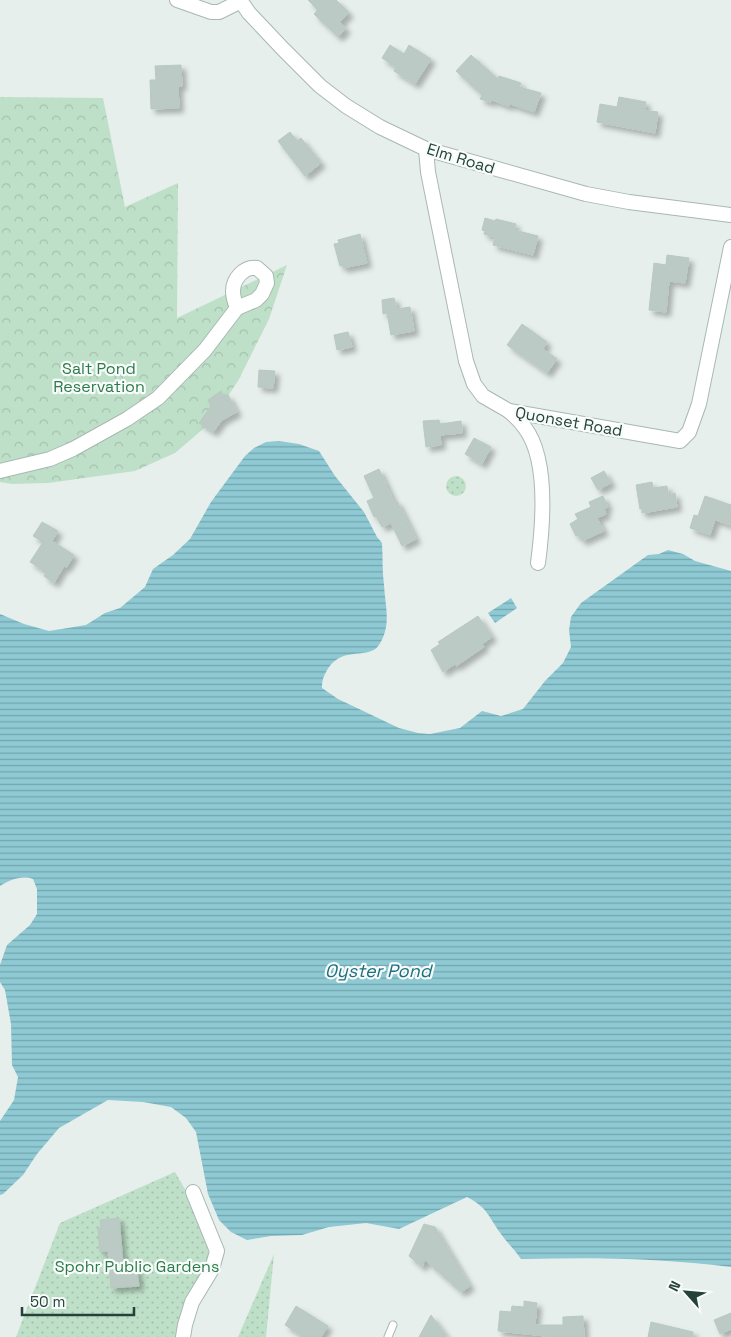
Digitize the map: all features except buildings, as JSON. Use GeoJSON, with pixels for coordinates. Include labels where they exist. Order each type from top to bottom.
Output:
{"type":"FeatureCollection","features":[{"type":"Feature","properties":{"kind":"street"},"geometry":{"type":"LineString","coordinates":[[177,0],[211,12],[219,12],[240,0]]}},
{"type":"Feature","properties":{"kind":"street","name":"Elm Road"},"geometry":{"type":"LineString","coordinates":[[240,0],[282,50],[326,91],[380,127],[426,149],[586,194],[731,216]]}},
{"type":"Feature","properties":{"kind":"street","name":"Quonset Road"},"geometry":{"type":"LineString","coordinates":[[426,149],[428,172],[466,361],[474,384],[484,396],[510,411],[680,441],[689,432],[698,404],[731,247]]}},
{"type":"Feature","properties":{"kind":"street"},"geometry":{"type":"LineString","coordinates":[[0,471],[50,459],[73,449],[127,419],[158,398],[205,350],[237,308]]}},
{"type":"Feature","properties":{"kind":"street"},"geometry":{"type":"LineString","coordinates":[[510,411],[526,429],[534,447],[539,467],[543,500],[543,524],[538,563]]}},
{"type":"Feature","properties":{"kind":"street"},"geometry":{"type":"LineString","coordinates":[[183,1337],[192,1302],[212,1269],[217,1251],[193,1192]]}},
{"type":"Feature","properties":{"kind":"lane"},"geometry":{"type":"LineString","coordinates":[[388,1337],[393,1325]]}},
{"type":"Feature","properties":{"kind":"green space","name":"Salt Pond Reservation"},"geometry":{"type":"Polygon","coordinates":[[[0,97],[103,98],[125,207],[178,183],[177,318],[287,265],[269,319],[238,381],[209,424],[175,453],[135,471],[48,483],[12,484],[0,482],[0,97]]]}},
{"type":"Feature","properties":{"kind":"green space"},"geometry":{"type":"Polygon","coordinates":[[[456,476],[463,479],[466,486],[463,493],[456,496],[449,493],[446,486],[449,479],[456,476]]]}},
{"type":"Feature","properties":{"kind":"green space","name":"Spohr Public Gardens"},"geometry":{"type":"Polygon","coordinates":[[[175,1172],[208,1229],[208,1280],[181,1337],[16,1337],[60,1223],[175,1172]]]}},
{"type":"Feature","properties":{"kind":"green space","name":"Spohr Public Gardens"},"geometry":{"type":"Polygon","coordinates":[[[274,1254],[266,1337],[238,1337],[274,1254]]]}},
{"type":"Feature","properties":{"kind":"water","name":"Oyster Pond"},"geometry":{"type":"Polygon","coordinates":[[[279,441],[299,444],[319,451],[335,476],[364,512],[382,543],[387,615],[383,638],[375,649],[369,652],[349,655],[335,661],[325,675],[322,688],[338,699],[399,728],[430,734],[460,728],[482,711],[501,716],[523,709],[545,681],[563,663],[571,647],[569,630],[571,617],[581,603],[648,555],[659,554],[668,550],[683,554],[695,561],[731,571],[731,1267],[626,1259],[521,1259],[484,1209],[467,1197],[399,1229],[366,1223],[329,1227],[302,1235],[271,1236],[247,1240],[231,1232],[219,1220],[208,1194],[196,1132],[186,1118],[171,1107],[143,1102],[108,1100],[59,1128],[37,1154],[23,1175],[0,1195],[0,1121],[14,1100],[18,1077],[12,1065],[11,1024],[5,990],[0,982],[0,965],[7,945],[30,925],[37,914],[37,889],[33,879],[29,878],[16,879],[0,886],[0,614],[24,624],[49,631],[86,625],[105,613],[120,608],[145,587],[153,569],[173,555],[190,539],[211,502],[245,456],[254,448],[266,442],[279,441]]]}},
{"type":"Feature","properties":{"kind":"water"},"geometry":{"type":"Polygon","coordinates":[[[511,598],[517,608],[495,623],[488,613],[511,598]]]}}]}
